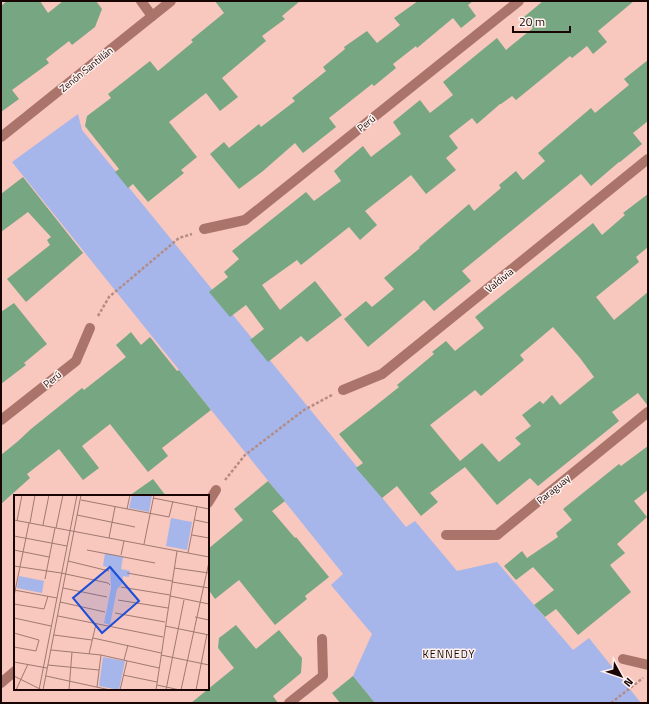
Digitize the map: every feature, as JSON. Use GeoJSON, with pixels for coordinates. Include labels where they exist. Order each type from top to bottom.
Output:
{"type":"FeatureCollection","features":[{"type":"Feature","properties":{"kind":"street"},"geometry":{"type":"LineString","coordinates":[[141,1],[152,16]]}},
{"type":"Feature","properties":{"kind":"street","name":"Zenón Santillán"},"geometry":{"type":"LineString","coordinates":[[1,137],[171,1]]}},
{"type":"Feature","properties":{"kind":"street","name":"Perú"},"geometry":{"type":"LineString","coordinates":[[204,229],[245,220],[519,1]]}},
{"type":"Feature","properties":{"kind":"street","name":"Valdivia"},"geometry":{"type":"LineString","coordinates":[[343,390],[382,374],[648,159]]}},
{"type":"Feature","properties":{"kind":"street","name":"Perú"},"geometry":{"type":"LineString","coordinates":[[1,420],[76,361],[90,328]]}},
{"type":"Feature","properties":{"kind":"street","name":"Paraguay"},"geometry":{"type":"LineString","coordinates":[[446,535],[497,535],[648,412]]}},
{"type":"Feature","properties":{"kind":"street"},"geometry":{"type":"LineString","coordinates":[[209,501],[216,490]]}},
{"type":"Feature","properties":{"kind":"street"},"geometry":{"type":"LineString","coordinates":[[289,703],[322,676],[322,639]]}},
{"type":"Feature","properties":{"kind":"street"},"geometry":{"type":"LineString","coordinates":[[623,659],[648,665]]}},
{"type":"Feature","properties":{"kind":"street"},"geometry":{"type":"LineString","coordinates":[[1,683],[14,672]]}},
{"type":"Feature","properties":{"kind":"path"},"geometry":{"type":"LineString","coordinates":[[90,328],[110,297],[180,238],[204,229]]}},
{"type":"Feature","properties":{"kind":"path"},"geometry":{"type":"LineString","coordinates":[[216,490],[245,455],[304,410],[343,390]]}},
{"type":"Feature","properties":{"kind":"path"},"geometry":{"type":"LineString","coordinates":[[611,703],[648,674]]}},
{"type":"Feature","properties":{"kind":"shaded area"},"geometry":{"type":"Polygon","coordinates":[[[78,114],[82,130],[406,527],[415,521],[457,571],[497,562],[573,650],[589,638],[641,703],[375,703],[353,676],[372,634],[331,585],[343,574],[12,162],[78,114]]]}},
{"type":"Feature","properties":{"kind":"building"},"geometry":{"type":"Polygon","coordinates":[[[7,1],[40,1],[48,13],[63,1],[96,1],[102,9],[95,27],[72,45],[69,41],[46,59],[49,63],[12,90],[19,99],[1,112],[1,6],[7,1]]]}},
{"type":"Feature","properties":{"kind":"building"},"geometry":{"type":"Polygon","coordinates":[[[215,1],[300,1],[282,16],[285,19],[262,36],[266,41],[222,78],[238,97],[220,111],[206,93],[169,122],[197,157],[181,170],[184,173],[148,202],[133,184],[128,188],[115,172],[119,169],[85,126],[87,116],[111,98],[108,94],[150,61],[158,71],[193,42],[191,40],[224,13],[215,1]]]}},
{"type":"Feature","properties":{"kind":"building"},"geometry":{"type":"Polygon","coordinates":[[[418,1],[473,1],[468,5],[476,16],[461,28],[453,18],[417,48],[416,46],[393,64],[396,68],[374,86],[372,84],[329,118],[336,127],[303,153],[295,143],[263,171],[239,189],[210,154],[224,142],[229,148],[259,124],[261,127],[295,101],[292,98],[326,71],[323,67],[345,49],[344,47],[367,31],[377,43],[400,25],[394,18],[418,1]]]}},
{"type":"Feature","properties":{"kind":"building"},"geometry":{"type":"Polygon","coordinates":[[[543,1],[634,1],[598,31],[607,42],[593,54],[587,46],[572,58],[570,56],[516,100],[512,96],[500,104],[477,124],[472,118],[449,136],[458,148],[446,158],[456,170],[426,194],[411,175],[365,211],[377,225],[360,240],[349,227],[301,265],[297,260],[262,285],[280,310],[315,281],[342,315],[307,342],[301,336],[268,362],[250,340],[264,329],[246,305],[230,317],[209,292],[228,277],[224,272],[239,259],[232,251],[306,192],[314,201],[341,181],[334,171],[363,146],[371,157],[401,134],[393,122],[420,100],[430,113],[453,95],[443,82],[497,38],[506,50],[533,28],[524,17],[543,1]]]}},
{"type":"Feature","properties":{"kind":"building"},"geometry":{"type":"Polygon","coordinates":[[[648,60],[648,121],[633,133],[642,144],[591,186],[581,174],[462,271],[471,281],[434,311],[424,300],[368,347],[344,319],[366,301],[372,307],[394,289],[384,278],[469,204],[474,211],[501,188],[499,185],[516,171],[523,180],[545,161],[538,153],[591,108],[595,113],[629,85],[624,79],[648,60]]]}},
{"type":"Feature","properties":{"kind":"building"},"geometry":{"type":"Polygon","coordinates":[[[23,177],[83,253],[26,302],[7,279],[50,245],[47,240],[51,237],[28,212],[1,232],[1,194],[23,177]]]}},
{"type":"Feature","properties":{"kind":"building"},"geometry":{"type":"Polygon","coordinates":[[[648,194],[648,247],[636,257],[639,262],[596,297],[614,320],[648,292],[648,406],[638,393],[612,412],[619,421],[538,486],[530,478],[497,505],[465,467],[430,493],[438,502],[421,516],[397,486],[382,498],[356,468],[363,463],[339,434],[399,387],[397,385],[434,354],[432,352],[446,341],[455,351],[484,328],[475,317],[593,223],[602,235],[625,215],[623,213],[648,194]],[[553,327],[520,355],[524,360],[481,396],[475,390],[430,425],[460,461],[482,443],[499,462],[521,444],[515,438],[531,426],[522,415],[540,401],[543,404],[552,395],[560,405],[594,377],[580,358],[553,327]]]}},
{"type":"Feature","properties":{"kind":"building"},"geometry":{"type":"Polygon","coordinates":[[[14,303],[47,344],[24,363],[26,365],[1,384],[1,312],[14,303]]]}},
{"type":"Feature","properties":{"kind":"building"},"geometry":{"type":"Polygon","coordinates":[[[131,332],[141,345],[150,337],[211,410],[162,448],[168,456],[148,472],[110,424],[82,446],[99,468],[83,480],[59,449],[27,474],[30,478],[1,504],[1,455],[82,388],[84,390],[126,357],[116,345],[131,332]]]}},
{"type":"Feature","properties":{"kind":"building"},"geometry":{"type":"Polygon","coordinates":[[[648,446],[648,490],[634,501],[647,517],[617,544],[625,553],[610,565],[631,592],[578,635],[556,609],[545,617],[534,605],[554,590],[533,567],[516,580],[504,566],[522,551],[527,558],[558,537],[556,533],[572,520],[563,509],[619,464],[621,466],[648,446]]]}},
{"type":"Feature","properties":{"kind":"building"},"geometry":{"type":"Polygon","coordinates":[[[153,479],[165,495],[130,495],[153,479]]]}},
{"type":"Feature","properties":{"kind":"building"},"geometry":{"type":"Polygon","coordinates":[[[268,481],[285,501],[272,511],[329,577],[305,596],[307,599],[275,625],[239,580],[215,599],[209,590],[209,548],[243,520],[234,509],[268,481]]]}},
{"type":"Feature","properties":{"kind":"building"},"geometry":{"type":"Polygon","coordinates":[[[236,625],[256,649],[279,630],[302,658],[301,673],[273,696],[278,703],[191,703],[209,690],[209,688],[234,668],[218,648],[219,638],[236,625]]]}},
{"type":"Feature","properties":{"kind":"building"},"geometry":{"type":"Polygon","coordinates":[[[353,676],[375,703],[340,703],[332,693],[353,676]]]}},
{"type":"Feature","properties":{"kind":"district","name":"KENNEDY"},"geometry":{"type":"Point","coordinates":[449,654]}}]}
